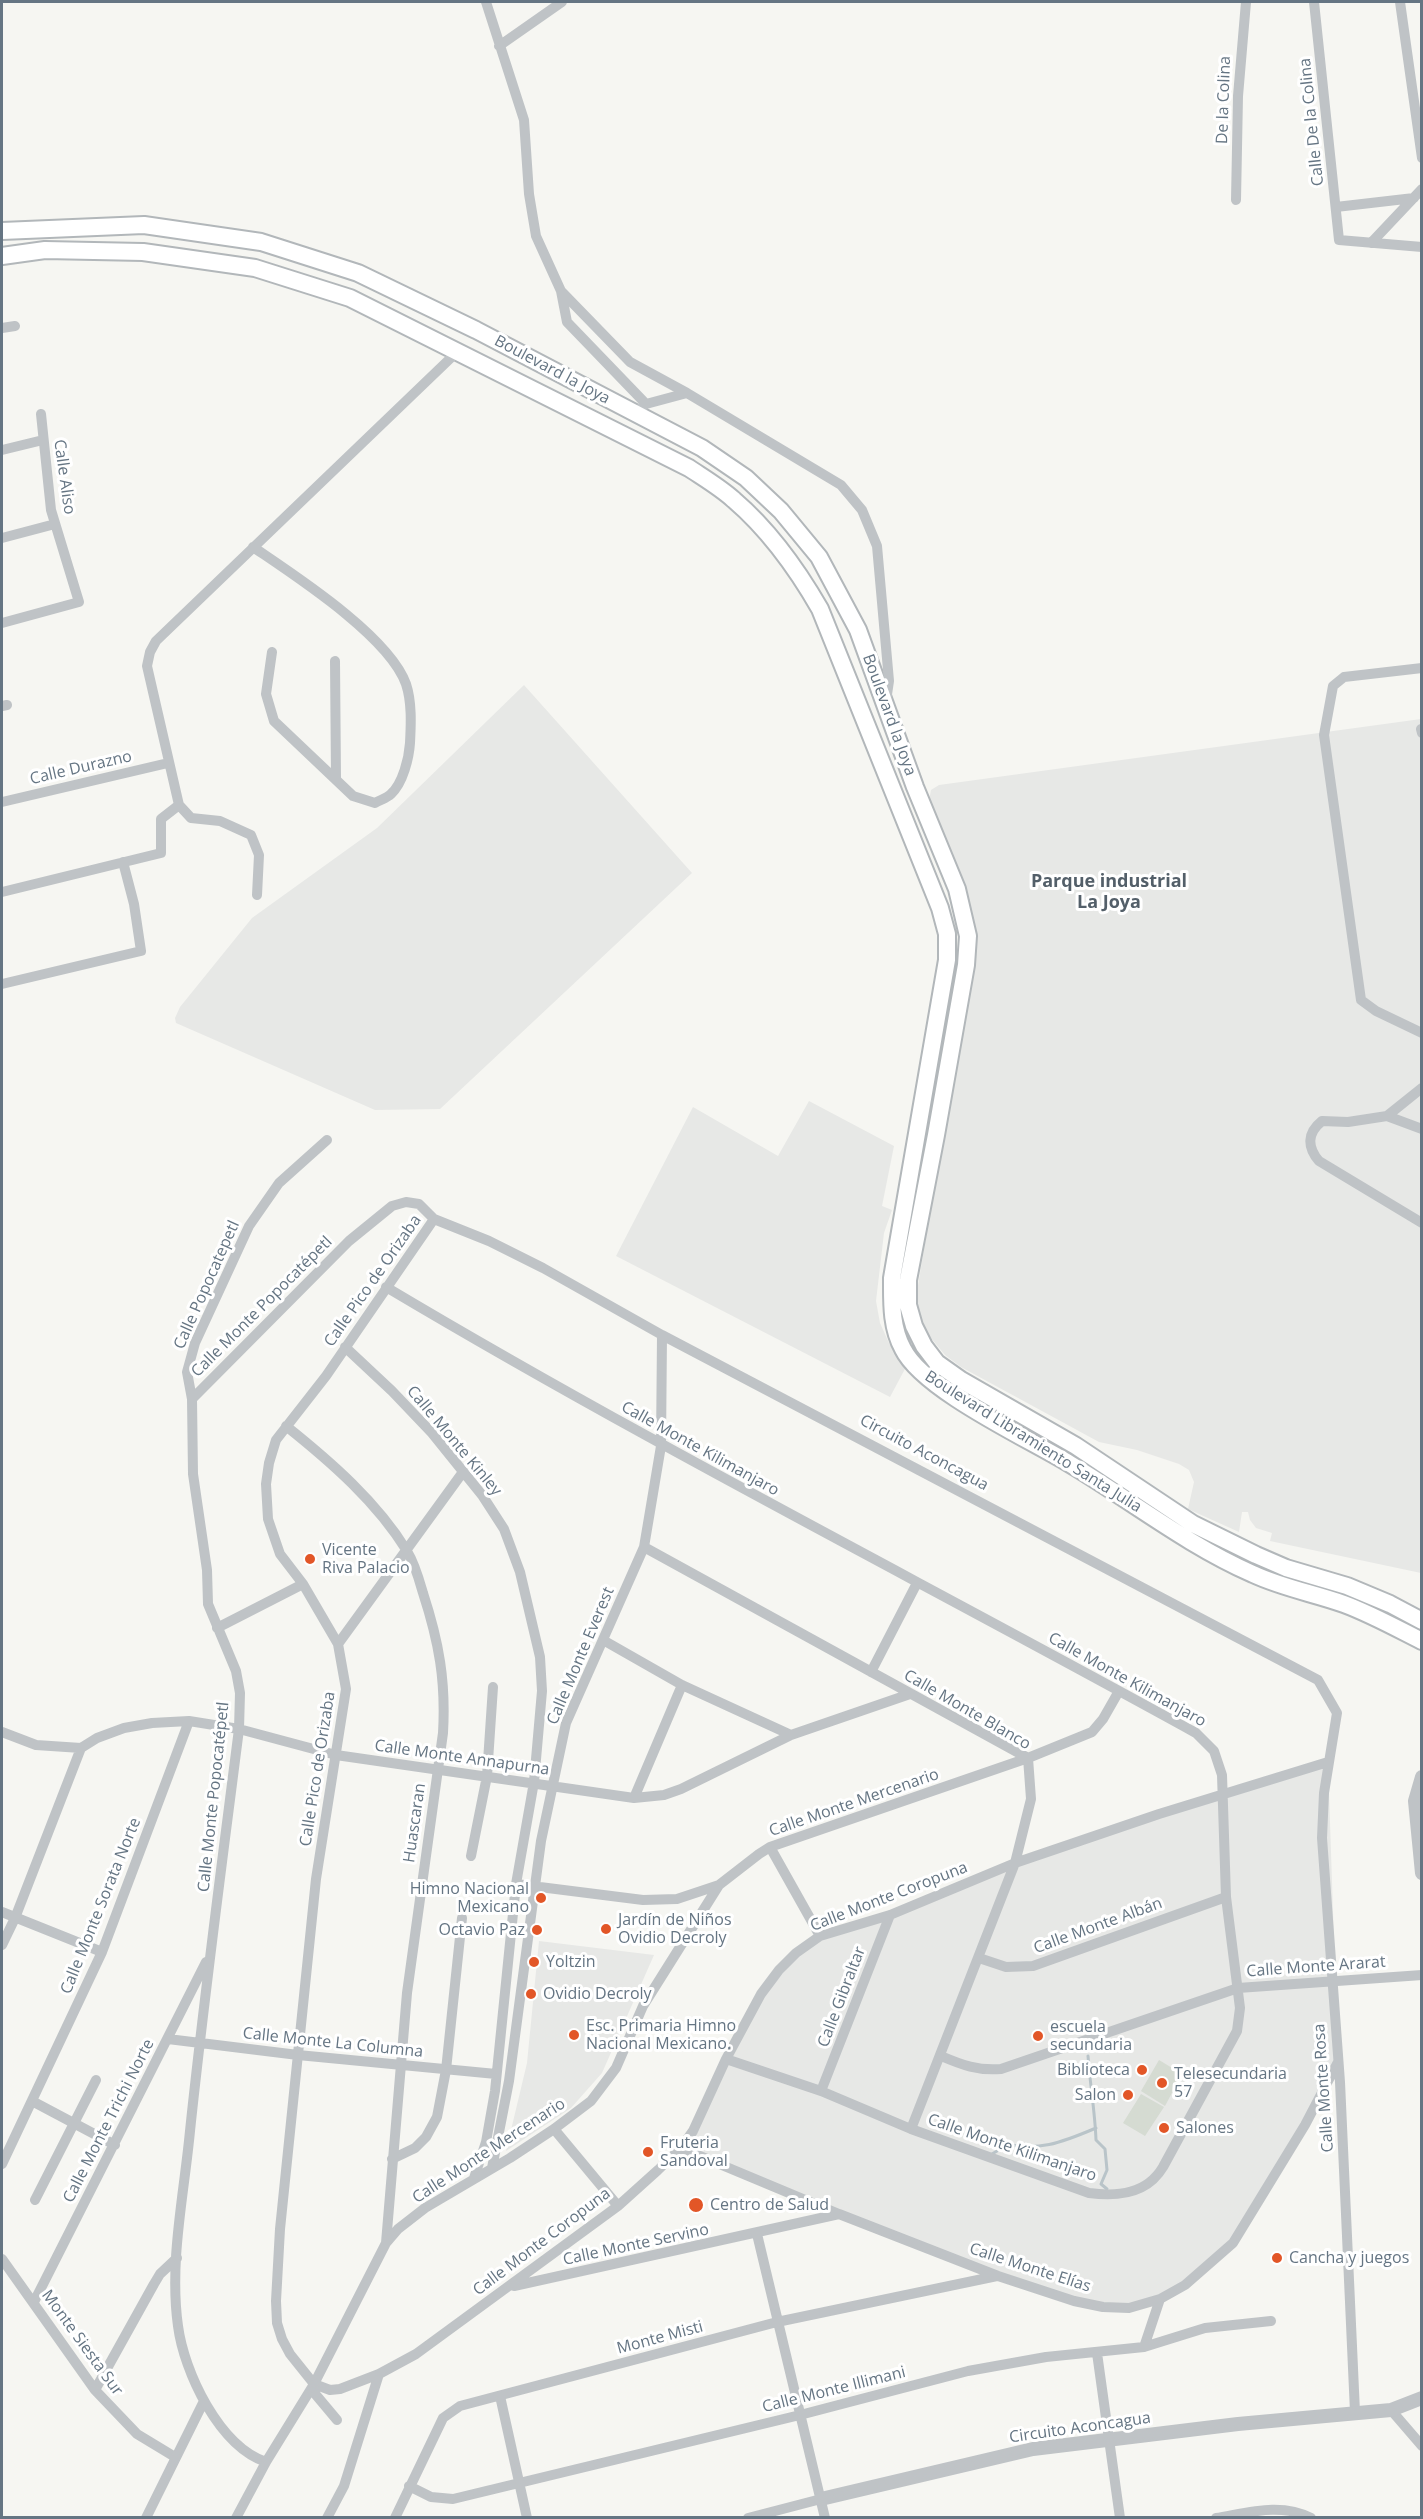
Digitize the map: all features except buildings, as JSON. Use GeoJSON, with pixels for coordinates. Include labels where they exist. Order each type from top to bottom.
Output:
{"type":"FeatureCollection","features":[{"type":"Feature","properties":{"kind":"main road","name":"Boulevard la Joya"},"geometry":{"type":"LineString","coordinates":[[2,231],[144,225],[261,242],[358,273],[640,409],[746,478],[782,512],[819,557],[858,630],[915,787]]}},
{"type":"Feature","properties":{"kind":"main road","name":"Boulevard la Joya"},"geometry":{"type":"LineString","coordinates":[[2,256],[45,250],[143,252],[255,268],[350,298],[689,468],[734,500],[770,537],[799,574],[820,609],[897,799]]}},
{"type":"Feature","properties":{"kind":"main road","name":"Boulevard Libramiento Santa Julia"},"geometry":{"type":"LineString","coordinates":[[915,787],[957,890],[968,936],[966,965],[908,1280],[908,1305],[914,1326],[924,1346],[937,1363],[961,1380],[1095,1459],[1193,1524],[1256,1556],[1286,1568],[1347,1586],[1390,1604],[1422,1621]]}},
{"type":"Feature","properties":{"kind":"main road","name":"Boulevard Libramiento Santa Julia"},"geometry":{"type":"LineString","coordinates":[[897,799],[940,908],[947,934],[946,960],[892,1278],[893,1323],[903,1351],[921,1373],[954,1396],[1070,1464],[1187,1540],[1253,1574],[1286,1588],[1344,1604],[1422,1641]]}},
{"type":"Feature","properties":{"kind":"street"},"geometry":{"type":"LineString","coordinates":[[499,46],[562,2]]}},
{"type":"Feature","properties":{"kind":"street","name":"De la Colina"},"geometry":{"type":"LineString","coordinates":[[1236,200],[1238,96],[1246,2]]}},
{"type":"Feature","properties":{"kind":"street","name":"Calle De la Colina"},"geometry":{"type":"LineString","coordinates":[[1314,2],[1340,240],[1371,243]]}},
{"type":"Feature","properties":{"kind":"street"},"geometry":{"type":"LineString","coordinates":[[1400,2],[1422,158]]}},
{"type":"Feature","properties":{"kind":"street"},"geometry":{"type":"LineString","coordinates":[[489,5],[499,46],[524,120],[528,194],[536,236],[561,291],[567,322],[640,409],[687,393]]}},
{"type":"Feature","properties":{"kind":"street"},"geometry":{"type":"LineString","coordinates":[[1371,243],[1422,189]]}},
{"type":"Feature","properties":{"kind":"street"},"geometry":{"type":"LineString","coordinates":[[1336,207],[1414,198]]}},
{"type":"Feature","properties":{"kind":"street"},"geometry":{"type":"LineString","coordinates":[[1371,243],[1422,247]]}},
{"type":"Feature","properties":{"kind":"street"},"geometry":{"type":"LineString","coordinates":[[561,291],[630,362],[687,393],[841,485],[862,510],[877,546],[889,681],[886,703]]}},
{"type":"Feature","properties":{"kind":"street"},"geometry":{"type":"LineString","coordinates":[[2,328],[15,326]]}},
{"type":"Feature","properties":{"kind":"street"},"geometry":{"type":"LineString","coordinates":[[257,895],[259,855],[251,835],[220,821],[191,818],[179,805],[147,666],[150,652],[156,641],[252,547],[458,351]]}},
{"type":"Feature","properties":{"kind":"street","name":"Calle Aliso"},"geometry":{"type":"LineString","coordinates":[[2,538],[55,524],[41,414]]}},
{"type":"Feature","properties":{"kind":"street"},"geometry":{"type":"LineString","coordinates":[[2,450],[43,440]]}},
{"type":"Feature","properties":{"kind":"street"},"geometry":{"type":"LineString","coordinates":[[2,623],[79,602],[55,524]]}},
{"type":"Feature","properties":{"kind":"street"},"geometry":{"type":"LineString","coordinates":[[252,547],[308,585],[362,628],[393,661],[406,684],[411,718],[409,752],[399,783],[391,795],[375,803],[353,796],[274,722],[266,694],[272,652]]}},
{"type":"Feature","properties":{"kind":"street"},"geometry":{"type":"LineString","coordinates":[[335,660],[336,779]]}},
{"type":"Feature","properties":{"kind":"street"},"geometry":{"type":"LineString","coordinates":[[1422,668],[1344,677],[1333,686],[1324,735],[1361,1000],[1376,1011],[1422,1033]]}},
{"type":"Feature","properties":{"kind":"street","name":"Calle Durazno"},"geometry":{"type":"LineString","coordinates":[[2,802],[168,763]]}},
{"type":"Feature","properties":{"kind":"street"},"geometry":{"type":"LineString","coordinates":[[2,892],[161,853],[161,819],[179,805]]}},
{"type":"Feature","properties":{"kind":"street"},"geometry":{"type":"LineString","coordinates":[[2,984],[141,951],[134,904],[123,862]]}},
{"type":"Feature","properties":{"kind":"street"},"geometry":{"type":"LineString","coordinates":[[1387,1116],[1422,1088]]}},
{"type":"Feature","properties":{"kind":"street"},"geometry":{"type":"LineString","coordinates":[[1422,1129],[1387,1116],[1348,1122],[1322,1121],[1311,1133],[1312,1153],[1319,1161],[1422,1223]]}},
{"type":"Feature","properties":{"kind":"street","name":"Calle Popocatepetl"},"geometry":{"type":"LineString","coordinates":[[192,1399],[187,1372],[195,1343],[249,1226],[279,1183],[327,1140]]}},
{"type":"Feature","properties":{"kind":"street","name":"Calle Monte Popocatépetl"},"geometry":{"type":"LineString","coordinates":[[266,2462],[252,2457],[236,2444],[204,2401],[184,2352],[178,2329],[176,2305],[177,2258],[199,2044],[239,1729],[240,1693],[236,1671],[208,1604],[207,1570],[193,1474],[192,1399],[349,1241],[392,1206],[405,1202],[418,1204],[434,1219]]}},
{"type":"Feature","properties":{"kind":"street","name":"Calle Pico de Orizaba"},"geometry":{"type":"LineString","coordinates":[[313,2386],[282,2339],[277,2323],[276,2301],[280,2229],[316,1879],[346,1689],[338,1644],[303,1584],[280,1554],[268,1519],[266,1484],[269,1462],[276,1440],[326,1376],[434,1219]]}},
{"type":"Feature","properties":{"kind":"street","name":"Circuito Aconcagua"},"geometry":{"type":"LineString","coordinates":[[434,1219],[498,1245],[662,1335],[1318,1680],[1337,1713],[1336,1731],[1328,1762]]}},
{"type":"Feature","properties":{"kind":"street","name":"Calle Monte Kilimanjaro"},"geometry":{"type":"LineString","coordinates":[[386,1287],[500,1355],[662,1446],[1119,1691],[1206,1741],[1219,1762],[1224,1792],[1226,1897],[1240,2008],[1237,2031],[1158,2176],[1143,2187],[1128,2193],[1108,2196],[1089,2193],[911,2129],[821,2091],[726,2059]]}},
{"type":"Feature","properties":{"kind":"street","name":"Calle Monte Everest"},"geometry":{"type":"LineString","coordinates":[[492,2168],[509,2081],[551,1786],[566,1723],[644,1547],[662,1446],[662,1335]]}},
{"type":"Feature","properties":{"kind":"street","name":"Calle Monte Kinley"},"geometry":{"type":"LineString","coordinates":[[345,1347],[432,1433],[482,1495],[504,1529],[520,1572],[540,1657],[542,1691],[534,1782]]}},
{"type":"Feature","properties":{"kind":"street","name":"Huascaran"},"geometry":{"type":"LineString","coordinates":[[286,1426],[345,1478],[393,1530],[406,1550],[415,1568],[437,1638],[443,1671],[443,1733],[408,1982],[399,2065],[386,2243]]}},
{"type":"Feature","properties":{"kind":"street"},"geometry":{"type":"LineString","coordinates":[[338,1644],[463,1472]]}},
{"type":"Feature","properties":{"kind":"street","name":"Calle Monte Blanco"},"geometry":{"type":"LineString","coordinates":[[644,1547],[1028,1758],[1031,1799],[1015,1863],[911,2129]]}},
{"type":"Feature","properties":{"kind":"street"},"geometry":{"type":"LineString","coordinates":[[871,1672],[917,1583]]}},
{"type":"Feature","properties":{"kind":"street"},"geometry":{"type":"LineString","coordinates":[[217,1628],[303,1584]]}},
{"type":"Feature","properties":{"kind":"street"},"geometry":{"type":"LineString","coordinates":[[603,1640],[682,1684],[791,1735]]}},
{"type":"Feature","properties":{"kind":"street"},"geometry":{"type":"LineString","coordinates":[[634,1798],[682,1684]]}},
{"type":"Feature","properties":{"kind":"street"},"geometry":{"type":"LineString","coordinates":[[471,1856],[487,1776],[493,1687]]}},
{"type":"Feature","properties":{"kind":"street","name":"Calle Monte Mercenario"},"geometry":{"type":"LineString","coordinates":[[236,2517],[266,2462],[313,2386],[386,2243],[398,2229],[425,2208],[554,2129],[591,2101],[616,2068],[643,2006],[719,1885],[770,1847],[1028,1758],[1092,1732],[1103,1719],[1119,1691]]}},
{"type":"Feature","properties":{"kind":"street","name":"Calle Monte Annapurna"},"geometry":{"type":"LineString","coordinates":[[81,1748],[97,1738],[124,1728],[152,1722],[189,1721],[239,1729],[336,1755],[634,1798],[664,1795],[681,1789],[791,1735],[910,1694]]}},
{"type":"Feature","properties":{"kind":"street","name":"Calle Monte Sorata Norte"},"geometry":{"type":"LineString","coordinates":[[2,2164],[102,1952],[189,1721]]}},
{"type":"Feature","properties":{"kind":"street"},"geometry":{"type":"LineString","coordinates":[[2,1732],[36,1744],[81,1748],[15,1918],[2,1945]]}},
{"type":"Feature","properties":{"kind":"street","name":"Calle Monte Coropuna"},"geometry":{"type":"LineString","coordinates":[[313,2386],[330,2390],[340,2389],[379,2374],[417,2354],[618,2206],[681,2148],[693,2131],[750,2012],[778,1970],[796,1953],[820,1936],[890,1915],[1015,1863],[1224,1792],[1328,1762]]}},
{"type":"Feature","properties":{"kind":"street","name":"Calle Monte Rosa"},"geometry":{"type":"LineString","coordinates":[[1328,1762],[1322,1838],[1338,2062],[1355,2412]]}},
{"type":"Feature","properties":{"kind":"street"},"geometry":{"type":"LineString","coordinates":[[1422,1777],[1415,1801],[1422,1873]]}},
{"type":"Feature","properties":{"kind":"street"},"geometry":{"type":"LineString","coordinates":[[474,2178],[486,2142],[496,2074],[516,1884],[534,1782]]}},
{"type":"Feature","properties":{"kind":"street"},"geometry":{"type":"LineString","coordinates":[[770,1847],[820,1936]]}},
{"type":"Feature","properties":{"kind":"street"},"geometry":{"type":"LineString","coordinates":[[516,1884],[643,1900],[677,1899],[719,1885]]}},
{"type":"Feature","properties":{"kind":"street","name":"Calle Monte Albán"},"geometry":{"type":"LineString","coordinates":[[979,1958],[1006,1967],[1033,1966],[1226,1897]]}},
{"type":"Feature","properties":{"kind":"street"},"geometry":{"type":"LineString","coordinates":[[2,1912],[102,1952]]}},
{"type":"Feature","properties":{"kind":"street","name":"Calle Gibraltar"},"geometry":{"type":"LineString","coordinates":[[821,2091],[890,1915]]}},
{"type":"Feature","properties":{"kind":"street"},"geometry":{"type":"LineString","coordinates":[[392,2159],[416,2148],[437,2117],[446,2070],[462,1918]]}},
{"type":"Feature","properties":{"kind":"street","name":"Calle Monte Trichi Norte"},"geometry":{"type":"LineString","coordinates":[[33,2302],[115,2145],[210,1954]]}},
{"type":"Feature","properties":{"kind":"street","name":"Calle Monte Ararat"},"geometry":{"type":"LineString","coordinates":[[941,2056],[970,2068],[986,2071],[1001,2069],[1238,1988],[1422,1975]]}},
{"type":"Feature","properties":{"kind":"street","name":"Calle Monte La Columna"},"geometry":{"type":"LineString","coordinates":[[168,2039],[298,2055],[496,2074]]}},
{"type":"Feature","properties":{"kind":"street","name":"Calle Monte Elías"},"geometry":{"type":"LineString","coordinates":[[681,2148],[839,2214],[998,2276],[1074,2301],[1103,2307],[1129,2307],[1160,2299],[1185,2285],[1233,2243],[1305,2125],[1338,2062]]}},
{"type":"Feature","properties":{"kind":"street"},"geometry":{"type":"LineString","coordinates":[[35,2200],[96,2080]]}},
{"type":"Feature","properties":{"kind":"street"},"geometry":{"type":"LineString","coordinates":[[32,2101],[115,2145]]}},
{"type":"Feature","properties":{"kind":"street"},"geometry":{"type":"LineString","coordinates":[[554,2129],[618,2206]]}},
{"type":"Feature","properties":{"kind":"street","name":"Calle Monte Servino"},"geometry":{"type":"LineString","coordinates":[[509,2287],[757,2234],[839,2214]]}},
{"type":"Feature","properties":{"kind":"street"},"geometry":{"type":"LineString","coordinates":[[757,2234],[825,2517]]}},
{"type":"Feature","properties":{"kind":"street"},"geometry":{"type":"LineString","coordinates":[[95,2390],[154,2283],[177,2258]]}},
{"type":"Feature","properties":{"kind":"street","name":"Monte Siesta Sur"},"geometry":{"type":"LineString","coordinates":[[2,2259],[95,2390],[137,2434],[175,2457]]}},
{"type":"Feature","properties":{"kind":"street","name":"Monte Misti"},"geometry":{"type":"LineString","coordinates":[[394,2517],[443,2418],[460,2406],[777,2322],[998,2276]]}},
{"type":"Feature","properties":{"kind":"street"},"geometry":{"type":"LineString","coordinates":[[1144,2347],[1160,2299]]}},
{"type":"Feature","properties":{"kind":"street","name":"Calle Monte Illimani"},"geometry":{"type":"LineString","coordinates":[[409,2486],[442,2500],[453,2499],[999,2364],[1144,2347],[1205,2328],[1271,2321]]}},
{"type":"Feature","properties":{"kind":"street"},"geometry":{"type":"LineString","coordinates":[[1097,2354],[1120,2517]]}},
{"type":"Feature","properties":{"kind":"street"},"geometry":{"type":"LineString","coordinates":[[327,2517],[344,2486],[379,2374]]}},
{"type":"Feature","properties":{"kind":"street"},"geometry":{"type":"LineString","coordinates":[[313,2386],[337,2420]]}},
{"type":"Feature","properties":{"kind":"street"},"geometry":{"type":"LineString","coordinates":[[500,2396],[527,2517]]}},
{"type":"Feature","properties":{"kind":"street","name":"Circuito Aconcagua"},"geometry":{"type":"LineString","coordinates":[[748,2517],[1033,2449],[1391,2409],[1422,2398]]}},
{"type":"Feature","properties":{"kind":"street"},"geometry":{"type":"LineString","coordinates":[[146,2517],[204,2401]]}},
{"type":"Feature","properties":{"kind":"street"},"geometry":{"type":"LineString","coordinates":[[1391,2409],[1422,2446]]}},
{"type":"Feature","properties":{"kind":"street"},"geometry":{"type":"LineString","coordinates":[[1216,2517],[1276,2509],[1298,2511],[1311,2517]]}},
{"type":"Feature","properties":{"kind":"shaded area"},"geometry":{"type":"Polygon","coordinates":[[[524,685],[692,873],[440,1109],[375,1110],[176,1023],[175,1018],[180,1007],[252,918],[377,828],[524,685]]]}},
{"type":"Feature","properties":{"kind":"shaded area"},"geometry":{"type":"Polygon","coordinates":[[[1421,719],[1421,1573],[1270,1541],[1272,1533],[1256,1528],[1248,1512],[1242,1512],[1239,1532],[1188,1509],[1194,1482],[1189,1470],[1179,1464],[1137,1450],[1099,1442],[961,1367],[945,1355],[930,1337],[921,1320],[917,1304],[918,1285],[975,944],[971,913],[928,806],[931,790],[939,785],[1421,719]]]}},
{"type":"Feature","properties":{"kind":"shaded area"},"geometry":{"type":"Polygon","coordinates":[[[809,1101],[894,1146],[882,1206],[892,1210],[884,1233],[876,1301],[880,1323],[889,1343],[906,1367],[890,1397],[616,1256],[693,1107],[778,1156],[809,1101]]]}},
{"type":"Feature","properties":{"kind":"shaded area","name":"escuela secundaria"},"geometry":{"type":"Polygon","coordinates":[[[1328,1762],[1338,2062],[1233,2243],[1185,2285],[1129,2308],[1074,2301],[681,2148],[750,2012],[807,1945],[1015,1863],[1328,1762]]]}},
{"type":"Feature","properties":{"kind":"shaded area","name":"Esc. Primaria Himno Nacional Mexicano."},"geometry":{"type":"Polygon","coordinates":[[[539,1941],[654,1955],[602,2073],[571,2108],[506,2151],[527,2063],[539,1941]]]}},
{"type":"Feature","properties":{"kind":"shaded area","name":"Telesecundaria 57"},"geometry":{"type":"Polygon","coordinates":[[[1159,2060],[1182,2074],[1165,2106],[1141,2091],[1159,2060]]]}},
{"type":"Feature","properties":{"kind":"shaded area","name":"Telesecundaria 57"},"geometry":{"type":"Polygon","coordinates":[[[1141,2094],[1164,2107],[1145,2136],[1123,2123],[1141,2094]]]}},
{"type":"Feature","properties":{"kind":"waterway"},"geometry":{"type":"LineString","coordinates":[[1088,2056],[1096,2140],[1105,2149],[1107,2170],[1101,2184],[1107,2189]]}},
{"type":"Feature","properties":{"kind":"waterway"},"geometry":{"type":"LineString","coordinates":[[992,2154],[997,2151],[1000,2143],[1026,2147],[1038,2146],[1072,2138],[1096,2128]]}},
{"type":"Feature","properties":{"kind":"place","name":"Vicente Riva Palacio"},"geometry":{"type":"Point","coordinates":[310,1559]}},
{"type":"Feature","properties":{"kind":"place","name":"Himno Nacional Mexicano"},"geometry":{"type":"Point","coordinates":[541,1898]}},
{"type":"Feature","properties":{"kind":"place","name":"Jardín de Niños Ovidio Decroly"},"geometry":{"type":"Point","coordinates":[606,1929]}},
{"type":"Feature","properties":{"kind":"place","name":"Octavio Paz"},"geometry":{"type":"Point","coordinates":[537,1930]}},
{"type":"Feature","properties":{"kind":"place","name":"Yoltzin"},"geometry":{"type":"Point","coordinates":[534,1962]}},
{"type":"Feature","properties":{"kind":"place","name":"Ovidio Decroly"},"geometry":{"type":"Point","coordinates":[531,1994]}},
{"type":"Feature","properties":{"kind":"place","name":"Esc. Primaria Himno Nacional Mexicano."},"geometry":{"type":"Point","coordinates":[574,2035]}},
{"type":"Feature","properties":{"kind":"place","name":"escuela secundaria"},"geometry":{"type":"Point","coordinates":[1038,2036]}},
{"type":"Feature","properties":{"kind":"place","name":"Biblioteca"},"geometry":{"type":"Point","coordinates":[1142,2070]}},
{"type":"Feature","properties":{"kind":"place","name":"Telesecundaria 57"},"geometry":{"type":"Point","coordinates":[1162,2083]}},
{"type":"Feature","properties":{"kind":"place","name":"Salon"},"geometry":{"type":"Point","coordinates":[1128,2095]}},
{"type":"Feature","properties":{"kind":"place","name":"Salones"},"geometry":{"type":"Point","coordinates":[1164,2128]}},
{"type":"Feature","properties":{"kind":"place","name":"Fruteria Sandoval"},"geometry":{"type":"Point","coordinates":[648,2152]}},
{"type":"Feature","properties":{"kind":"place","name":"Centro de Salud"},"geometry":{"type":"Point","coordinates":[696,2205]}},
{"type":"Feature","properties":{"kind":"place","name":"Cancha y juegos"},"geometry":{"type":"Point","coordinates":[1277,2258]}},
{"type":"Feature","properties":{"kind":"district","name":"Parque industrial La Joya"},"geometry":{"type":"Point","coordinates":[1109,892]}}]}
